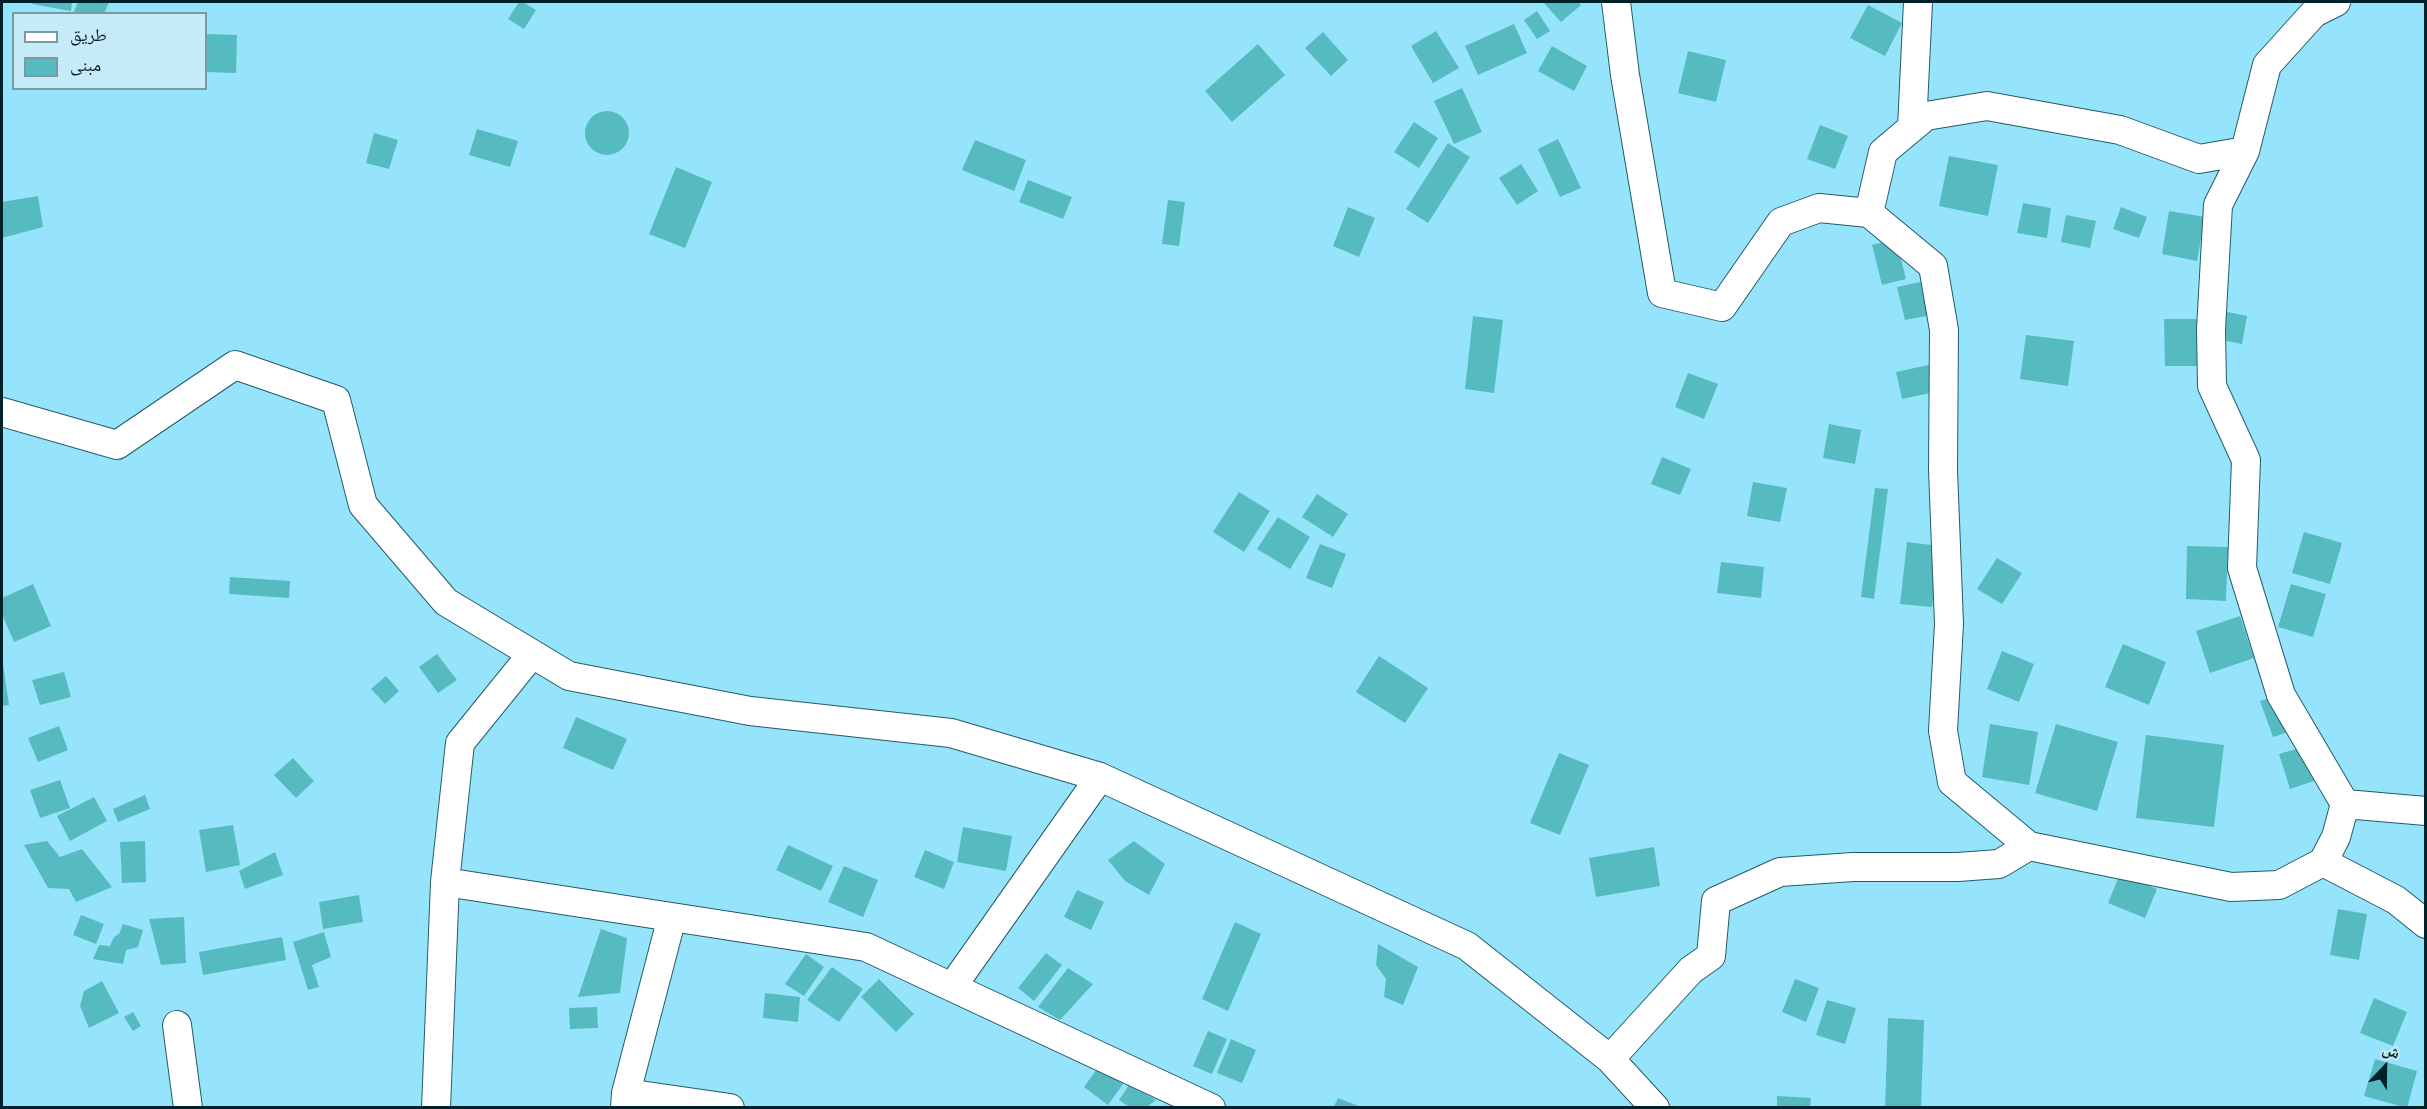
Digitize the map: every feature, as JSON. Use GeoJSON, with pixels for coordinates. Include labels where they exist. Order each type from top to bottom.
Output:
{"type":"FeatureCollection","features":[{"type":"Feature","properties":{"kind":"street"},"geometry":{"type":"LineString","coordinates":[[1616,2],[1625,75],[1662,292],[1722,307],[1780,222],[1819,208],[1869,213],[1933,266],[1944,330],[1943,470],[1949,624],[1943,731],[1952,782],[2029,846],[2230,887],[2279,885],[2323,862],[2336,837],[2345,804],[2280,695],[2242,568],[2246,460],[2212,386],[2211,328],[2218,205],[2245,151],[2267,65],[2314,13],[2336,2]]}},
{"type":"Feature","properties":{"kind":"street"},"geometry":{"type":"LineString","coordinates":[[1912,128],[1918,2]]}},
{"type":"Feature","properties":{"kind":"street"},"geometry":{"type":"LineString","coordinates":[[1869,213],[1883,152],[1926,116],[1987,106],[2120,130],[2199,159],[2245,151]]}},
{"type":"Feature","properties":{"kind":"street"},"geometry":{"type":"LineString","coordinates":[[2,412],[117,445],[235,365],[336,400],[363,505],[446,602],[569,676],[750,711],[951,733],[1100,777],[1467,946],[1610,1059],[1655,1107]]}},
{"type":"Feature","properties":{"kind":"street"},"geometry":{"type":"LineString","coordinates":[[436,1107],[445,882],[460,743],[532,654]]}},
{"type":"Feature","properties":{"kind":"street"},"geometry":{"type":"LineString","coordinates":[[952,987],[1100,777]]}},
{"type":"Feature","properties":{"kind":"street"},"geometry":{"type":"LineString","coordinates":[[2345,804],[2426,811]]}},
{"type":"Feature","properties":{"kind":"street"},"geometry":{"type":"LineString","coordinates":[[1610,1059],[1690,970],[1710,956],[1716,901],[1780,872],[1853,867],[1958,867],[1999,864],[2029,846]]}},
{"type":"Feature","properties":{"kind":"street"},"geometry":{"type":"LineString","coordinates":[[2323,862],[2396,900],[2426,924]]}},
{"type":"Feature","properties":{"kind":"street"},"geometry":{"type":"LineString","coordinates":[[445,882],[866,947],[1212,1107]]}},
{"type":"Feature","properties":{"kind":"street"},"geometry":{"type":"LineString","coordinates":[[672,917],[626,1100],[730,1107]]}},
{"type":"Feature","properties":{"kind":"street"},"geometry":{"type":"LineString","coordinates":[[177,1025],[188,1107]]}},
{"type":"Feature","properties":{"kind":"building"},"geometry":{"type":"Polygon","coordinates":[[[32,2],[72,2],[71,11],[32,4],[32,2]]]}},
{"type":"Feature","properties":{"kind":"building"},"geometry":{"type":"Polygon","coordinates":[[[78,2],[109,2],[105,12],[74,12],[78,2]]]}},
{"type":"Feature","properties":{"kind":"building"},"geometry":{"type":"Polygon","coordinates":[[[519,2],[536,10],[524,29],[508,19],[519,2]]]}},
{"type":"Feature","properties":{"kind":"building"},"geometry":{"type":"Polygon","coordinates":[[[1543,2],[1579,2],[1581,5],[1561,22],[1543,2]]]}},
{"type":"Feature","properties":{"kind":"building"},"geometry":{"type":"Polygon","coordinates":[[[1868,5],[1902,23],[1885,56],[1850,38],[1868,5]]]}},
{"type":"Feature","properties":{"kind":"building"},"geometry":{"type":"Polygon","coordinates":[[[1537,11],[1550,31],[1537,39],[1524,20],[1537,11]]]}},
{"type":"Feature","properties":{"kind":"building"},"geometry":{"type":"Polygon","coordinates":[[[1514,24],[1527,53],[1478,75],[1465,46],[1514,24]]]}},
{"type":"Feature","properties":{"kind":"building"},"geometry":{"type":"Polygon","coordinates":[[[1436,31],[1459,68],[1433,83],[1411,46],[1436,31]]]}},
{"type":"Feature","properties":{"kind":"building"},"geometry":{"type":"Polygon","coordinates":[[[1323,32],[1348,60],[1331,76],[1305,48],[1323,32]]]}},
{"type":"Feature","properties":{"kind":"building"},"geometry":{"type":"Polygon","coordinates":[[[207,34],[237,35],[236,73],[207,72],[207,34]]]}},
{"type":"Feature","properties":{"kind":"building"},"geometry":{"type":"Polygon","coordinates":[[[1258,44],[1285,75],[1232,122],[1205,91],[1258,44]]]}},
{"type":"Feature","properties":{"kind":"building"},"geometry":{"type":"Polygon","coordinates":[[[1552,46],[1587,66],[1574,91],[1538,71],[1552,46]]]}},
{"type":"Feature","properties":{"kind":"building"},"geometry":{"type":"Polygon","coordinates":[[[1688,51],[1726,60],[1716,102],[1678,93],[1688,51]]]}},
{"type":"Feature","properties":{"kind":"building"},"geometry":{"type":"Polygon","coordinates":[[[1462,88],[1482,132],[1454,144],[1434,101],[1462,88]]]}},
{"type":"Feature","properties":{"kind":"building"},"geometry":{"type":"Polygon","coordinates":[[[607,111],[622,118],[629,133],[622,148],[607,155],[592,148],[585,133],[592,118],[607,111]]]}},
{"type":"Feature","properties":{"kind":"building"},"geometry":{"type":"Polygon","coordinates":[[[1414,122],[1438,138],[1419,168],[1394,152],[1414,122]]]}},
{"type":"Feature","properties":{"kind":"building"},"geometry":{"type":"Polygon","coordinates":[[[1820,125],[1848,136],[1835,169],[1807,159],[1820,125]]]}},
{"type":"Feature","properties":{"kind":"building"},"geometry":{"type":"Polygon","coordinates":[[[477,129],[518,141],[510,167],[469,155],[477,129]]]}},
{"type":"Feature","properties":{"kind":"building"},"geometry":{"type":"Polygon","coordinates":[[[374,133],[398,140],[389,169],[366,163],[374,133]]]}},
{"type":"Feature","properties":{"kind":"building"},"geometry":{"type":"Polygon","coordinates":[[[1558,139],[1581,188],[1560,197],[1538,149],[1558,139]]]}},
{"type":"Feature","properties":{"kind":"building"},"geometry":{"type":"Polygon","coordinates":[[[975,140],[1026,160],[1014,191],[962,170],[975,140]]]}},
{"type":"Feature","properties":{"kind":"building"},"geometry":{"type":"Polygon","coordinates":[[[1448,143],[1470,157],[1428,223],[1406,209],[1448,143]]]}},
{"type":"Feature","properties":{"kind":"building"},"geometry":{"type":"Polygon","coordinates":[[[1949,156],[1998,165],[1988,216],[1939,206],[1949,156]]]}},
{"type":"Feature","properties":{"kind":"building"},"geometry":{"type":"Polygon","coordinates":[[[1521,164],[1538,191],[1517,205],[1499,178],[1521,164]]]}},
{"type":"Feature","properties":{"kind":"building"},"geometry":{"type":"Polygon","coordinates":[[[676,167],[712,182],[685,248],[649,234],[676,167]]]}},
{"type":"Feature","properties":{"kind":"building"},"geometry":{"type":"Polygon","coordinates":[[[1028,180],[1072,197],[1063,219],[1019,202],[1028,180]]]}},
{"type":"Feature","properties":{"kind":"building"},"geometry":{"type":"Polygon","coordinates":[[[38,196],[43,227],[2,238],[2,202],[38,196]]]}},
{"type":"Feature","properties":{"kind":"building"},"geometry":{"type":"Polygon","coordinates":[[[1168,200],[1185,202],[1179,246],[1162,244],[1168,200]]]}},
{"type":"Feature","properties":{"kind":"building"},"geometry":{"type":"Polygon","coordinates":[[[2023,203],[2051,208],[2047,238],[2017,233],[2023,203]]]}},
{"type":"Feature","properties":{"kind":"building"},"geometry":{"type":"Polygon","coordinates":[[[1348,207],[1375,218],[1359,257],[1333,246],[1348,207]]]}},
{"type":"Feature","properties":{"kind":"building"},"geometry":{"type":"Polygon","coordinates":[[[2121,207],[2147,217],[2139,238],[2113,229],[2121,207]]]}},
{"type":"Feature","properties":{"kind":"building"},"geometry":{"type":"Polygon","coordinates":[[[2169,211],[2205,217],[2197,261],[2162,254],[2169,211]]]}},
{"type":"Feature","properties":{"kind":"building"},"geometry":{"type":"Polygon","coordinates":[[[2066,215],[2096,221],[2090,248],[2061,242],[2066,215]]]}},
{"type":"Feature","properties":{"kind":"building"},"geometry":{"type":"Polygon","coordinates":[[[1896,239],[1906,279],[1882,285],[1872,245],[1896,239]]]}},
{"type":"Feature","properties":{"kind":"building"},"geometry":{"type":"Polygon","coordinates":[[[1925,281],[1932,315],[1905,320],[1897,287],[1925,281]]]}},
{"type":"Feature","properties":{"kind":"building"},"geometry":{"type":"Polygon","coordinates":[[[2223,311],[2247,316],[2242,344],[2217,339],[2223,311]]]}},
{"type":"Feature","properties":{"kind":"building"},"geometry":{"type":"Polygon","coordinates":[[[1473,316],[1503,320],[1494,393],[1465,389],[1473,316]]]}},
{"type":"Feature","properties":{"kind":"building"},"geometry":{"type":"Polygon","coordinates":[[[2164,319],[2203,319],[2204,366],[2165,366],[2164,319]]]}},
{"type":"Feature","properties":{"kind":"building"},"geometry":{"type":"Polygon","coordinates":[[[2026,335],[2074,341],[2068,386],[2020,379],[2026,335]]]}},
{"type":"Feature","properties":{"kind":"building"},"geometry":{"type":"Polygon","coordinates":[[[1933,364],[1939,391],[1902,399],[1896,372],[1933,364]]]}},
{"type":"Feature","properties":{"kind":"building"},"geometry":{"type":"Polygon","coordinates":[[[1688,373],[1718,384],[1704,419],[1675,407],[1688,373]]]}},
{"type":"Feature","properties":{"kind":"building"},"geometry":{"type":"Polygon","coordinates":[[[1829,424],[1861,430],[1855,464],[1823,458],[1829,424]]]}},
{"type":"Feature","properties":{"kind":"building"},"geometry":{"type":"Polygon","coordinates":[[[1662,457],[1691,469],[1680,495],[1651,484],[1662,457]]]}},
{"type":"Feature","properties":{"kind":"building"},"geometry":{"type":"Polygon","coordinates":[[[1753,482],[1787,488],[1780,522],[1747,516],[1753,482]]]}},
{"type":"Feature","properties":{"kind":"building"},"geometry":{"type":"Polygon","coordinates":[[[1875,488],[1888,489],[1874,599],[1861,597],[1875,488]]]}},
{"type":"Feature","properties":{"kind":"building"},"geometry":{"type":"Polygon","coordinates":[[[1239,492],[1270,511],[1244,552],[1213,532],[1239,492]]]}},
{"type":"Feature","properties":{"kind":"building"},"geometry":{"type":"Polygon","coordinates":[[[1317,494],[1348,514],[1333,537],[1302,517],[1317,494]]]}},
{"type":"Feature","properties":{"kind":"building"},"geometry":{"type":"Polygon","coordinates":[[[1278,517],[1310,537],[1290,569],[1257,549],[1278,517]]]}},
{"type":"Feature","properties":{"kind":"building"},"geometry":{"type":"Polygon","coordinates":[[[2304,532],[2342,543],[2330,584],[2292,573],[2304,532]]]}},
{"type":"Feature","properties":{"kind":"building"},"geometry":{"type":"Polygon","coordinates":[[[1907,542],[1939,546],[1932,607],[1900,604],[1907,542]]]}},
{"type":"Feature","properties":{"kind":"building"},"geometry":{"type":"Polygon","coordinates":[[[1320,544],[1346,554],[1332,588],[1306,578],[1320,544]]]}},
{"type":"Feature","properties":{"kind":"building"},"geometry":{"type":"Polygon","coordinates":[[[2187,546],[2228,547],[2226,601],[2186,599],[2187,546]]]}},
{"type":"Feature","properties":{"kind":"building"},"geometry":{"type":"Polygon","coordinates":[[[1997,558],[2022,573],[2002,604],[1977,589],[1997,558]]]}},
{"type":"Feature","properties":{"kind":"building"},"geometry":{"type":"Polygon","coordinates":[[[1721,562],[1764,567],[1761,598],[1717,593],[1721,562]]]}},
{"type":"Feature","properties":{"kind":"building"},"geometry":{"type":"Polygon","coordinates":[[[230,577],[290,581],[289,598],[229,594],[230,577]]]}},
{"type":"Feature","properties":{"kind":"building"},"geometry":{"type":"Polygon","coordinates":[[[33,584],[51,626],[14,642],[2,614],[2,598],[33,584]]]}},
{"type":"Feature","properties":{"kind":"building"},"geometry":{"type":"Polygon","coordinates":[[[2291,584],[2326,594],[2313,637],[2278,627],[2291,584]]]}},
{"type":"Feature","properties":{"kind":"building"},"geometry":{"type":"Polygon","coordinates":[[[2240,616],[2254,658],[2210,673],[2196,631],[2240,616]]]}},
{"type":"Feature","properties":{"kind":"building"},"geometry":{"type":"Polygon","coordinates":[[[2123,644],[2166,662],[2149,705],[2105,687],[2123,644]]]}},
{"type":"Feature","properties":{"kind":"building"},"geometry":{"type":"Polygon","coordinates":[[[2002,651],[2034,664],[2019,702],[1987,689],[2002,651]]]}},
{"type":"Feature","properties":{"kind":"building"},"geometry":{"type":"Polygon","coordinates":[[[437,654],[457,680],[438,693],[419,667],[437,654]]]}},
{"type":"Feature","properties":{"kind":"building"},"geometry":{"type":"Polygon","coordinates":[[[1379,656],[1428,688],[1405,723],[1356,692],[1379,656]]]}},
{"type":"Feature","properties":{"kind":"building"},"geometry":{"type":"Polygon","coordinates":[[[2,657],[9,705],[2,706],[2,657]]]}},
{"type":"Feature","properties":{"kind":"building"},"geometry":{"type":"Polygon","coordinates":[[[64,672],[71,697],[40,705],[32,680],[64,672]]]}},
{"type":"Feature","properties":{"kind":"building"},"geometry":{"type":"Polygon","coordinates":[[[386,676],[399,691],[385,704],[371,689],[386,676]]]}},
{"type":"Feature","properties":{"kind":"building"},"geometry":{"type":"Polygon","coordinates":[[[2283,694],[2295,730],[2273,737],[2260,701],[2283,694]]]}},
{"type":"Feature","properties":{"kind":"building"},"geometry":{"type":"Polygon","coordinates":[[[576,717],[627,739],[613,770],[563,748],[576,717]]]}},
{"type":"Feature","properties":{"kind":"building"},"geometry":{"type":"Polygon","coordinates":[[[1990,724],[2038,732],[2029,785],[1982,777],[1990,724]]]}},
{"type":"Feature","properties":{"kind":"building"},"geometry":{"type":"Polygon","coordinates":[[[2056,724],[2118,742],[2097,811],[2035,793],[2056,724]]]}},
{"type":"Feature","properties":{"kind":"building"},"geometry":{"type":"Polygon","coordinates":[[[59,726],[68,750],[38,762],[28,738],[59,726]]]}},
{"type":"Feature","properties":{"kind":"building"},"geometry":{"type":"Polygon","coordinates":[[[2146,735],[2224,745],[2214,827],[2136,818],[2146,735]]]}},
{"type":"Feature","properties":{"kind":"building"},"geometry":{"type":"Polygon","coordinates":[[[2303,747],[2314,781],[2290,789],[2279,754],[2303,747]]]}},
{"type":"Feature","properties":{"kind":"building"},"geometry":{"type":"Polygon","coordinates":[[[1559,753],[1589,765],[1560,835],[1530,823],[1559,753]]]}},
{"type":"Feature","properties":{"kind":"building"},"geometry":{"type":"Polygon","coordinates":[[[293,758],[314,781],[296,798],[274,775],[293,758]]]}},
{"type":"Feature","properties":{"kind":"building"},"geometry":{"type":"Polygon","coordinates":[[[60,780],[70,808],[40,818],[30,790],[60,780]]]}},
{"type":"Feature","properties":{"kind":"building"},"geometry":{"type":"Polygon","coordinates":[[[145,795],[150,809],[118,822],[113,809],[145,795]]]}},
{"type":"Feature","properties":{"kind":"building"},"geometry":{"type":"Polygon","coordinates":[[[94,797],[107,821],[70,841],[57,816],[94,797]]]}},
{"type":"Feature","properties":{"kind":"building"},"geometry":{"type":"Polygon","coordinates":[[[233,825],[240,865],[206,872],[199,830],[233,825]]]}},
{"type":"Feature","properties":{"kind":"building"},"geometry":{"type":"Polygon","coordinates":[[[963,827],[1012,836],[1006,871],[957,862],[963,827]]]}},
{"type":"Feature","properties":{"kind":"building"},"geometry":{"type":"Polygon","coordinates":[[[47,841],[60,857],[82,849],[112,887],[76,902],[69,889],[48,888],[24,845],[47,841]]]}},
{"type":"Feature","properties":{"kind":"building"},"geometry":{"type":"Polygon","coordinates":[[[145,841],[146,882],[122,883],[120,842],[145,841]]]}},
{"type":"Feature","properties":{"kind":"building"},"geometry":{"type":"Polygon","coordinates":[[[1134,841],[1165,864],[1149,895],[1125,881],[1108,860],[1134,841]]]}},
{"type":"Feature","properties":{"kind":"building"},"geometry":{"type":"Polygon","coordinates":[[[788,845],[833,866],[821,891],[776,870],[788,845]]]}},
{"type":"Feature","properties":{"kind":"building"},"geometry":{"type":"Polygon","coordinates":[[[1654,847],[1660,886],[1596,897],[1589,858],[1654,847]]]}},
{"type":"Feature","properties":{"kind":"building"},"geometry":{"type":"Polygon","coordinates":[[[925,850],[954,862],[944,889],[914,877],[925,850]]]}},
{"type":"Feature","properties":{"kind":"building"},"geometry":{"type":"Polygon","coordinates":[[[275,852],[283,875],[245,889],[239,871],[275,852]]]}},
{"type":"Feature","properties":{"kind":"building"},"geometry":{"type":"Polygon","coordinates":[[[844,866],[878,880],[863,917],[828,902],[844,866]]]}},
{"type":"Feature","properties":{"kind":"building"},"geometry":{"type":"Polygon","coordinates":[[[2120,874],[2157,889],[2145,918],[2108,903],[2120,874]]]}},
{"type":"Feature","properties":{"kind":"building"},"geometry":{"type":"Polygon","coordinates":[[[1077,890],[1104,902],[1091,930],[1064,917],[1077,890]]]}},
{"type":"Feature","properties":{"kind":"building"},"geometry":{"type":"Polygon","coordinates":[[[359,895],[363,922],[323,929],[319,902],[359,895]]]}},
{"type":"Feature","properties":{"kind":"building"},"geometry":{"type":"Polygon","coordinates":[[[2338,909],[2367,914],[2359,960],[2330,955],[2338,909]]]}},
{"type":"Feature","properties":{"kind":"building"},"geometry":{"type":"Polygon","coordinates":[[[81,915],[104,924],[96,944],[73,935],[81,915]]]}},
{"type":"Feature","properties":{"kind":"building"},"geometry":{"type":"Polygon","coordinates":[[[184,917],[186,963],[161,965],[149,919],[184,917]]]}},
{"type":"Feature","properties":{"kind":"building"},"geometry":{"type":"Polygon","coordinates":[[[1235,922],[1261,934],[1228,1011],[1202,999],[1235,922]]]}},
{"type":"Feature","properties":{"kind":"building"},"geometry":{"type":"Polygon","coordinates":[[[123,924],[143,930],[138,947],[126,950],[123,964],[93,959],[99,945],[110,946],[123,924]]]}},
{"type":"Feature","properties":{"kind":"building"},"geometry":{"type":"Polygon","coordinates":[[[601,929],[627,938],[620,993],[578,997],[601,929]]]}},
{"type":"Feature","properties":{"kind":"building"},"geometry":{"type":"Polygon","coordinates":[[[324,932],[331,957],[312,965],[319,987],[308,990],[293,942],[324,932]]]}},
{"type":"Feature","properties":{"kind":"building"},"geometry":{"type":"Polygon","coordinates":[[[282,937],[286,960],[203,975],[199,952],[282,937]]]}},
{"type":"Feature","properties":{"kind":"building"},"geometry":{"type":"Polygon","coordinates":[[[1378,944],[1418,967],[1403,1005],[1384,997],[1386,979],[1376,965],[1378,944]]]}},
{"type":"Feature","properties":{"kind":"building"},"geometry":{"type":"Polygon","coordinates":[[[1046,953],[1062,965],[1034,1001],[1018,988],[1046,953]]]}},
{"type":"Feature","properties":{"kind":"building"},"geometry":{"type":"Polygon","coordinates":[[[806,954],[824,967],[804,996],[785,984],[806,954]]]}},
{"type":"Feature","properties":{"kind":"building"},"geometry":{"type":"Polygon","coordinates":[[[832,967],[863,989],[839,1022],[807,1000],[832,967]]]}},
{"type":"Feature","properties":{"kind":"building"},"geometry":{"type":"Polygon","coordinates":[[[1068,968],[1093,984],[1060,1020],[1038,1007],[1068,968]]]}},
{"type":"Feature","properties":{"kind":"building"},"geometry":{"type":"Polygon","coordinates":[[[879,979],[914,1014],[896,1032],[861,997],[879,979]]]}},
{"type":"Feature","properties":{"kind":"building"},"geometry":{"type":"Polygon","coordinates":[[[1795,979],[1819,988],[1806,1022],[1782,1012],[1795,979]]]}},
{"type":"Feature","properties":{"kind":"building"},"geometry":{"type":"Polygon","coordinates":[[[102,981],[119,1013],[89,1028],[80,1006],[84,991],[102,981]]]}},
{"type":"Feature","properties":{"kind":"building"},"geometry":{"type":"Polygon","coordinates":[[[765,993],[800,997],[798,1022],[763,1018],[765,993]]]}},
{"type":"Feature","properties":{"kind":"building"},"geometry":{"type":"Polygon","coordinates":[[[2374,998],[2407,1012],[2393,1046],[2360,1033],[2374,998]]]}},
{"type":"Feature","properties":{"kind":"building"},"geometry":{"type":"Polygon","coordinates":[[[1827,1000],[1856,1008],[1845,1044],[1816,1035],[1827,1000]]]}},
{"type":"Feature","properties":{"kind":"building"},"geometry":{"type":"Polygon","coordinates":[[[597,1007],[598,1028],[570,1029],[569,1008],[597,1007]]]}},
{"type":"Feature","properties":{"kind":"building"},"geometry":{"type":"Polygon","coordinates":[[[133,1012],[141,1026],[133,1031],[124,1017],[133,1012]]]}},
{"type":"Feature","properties":{"kind":"building"},"geometry":{"type":"Polygon","coordinates":[[[1888,1018],[1924,1020],[1921,1108],[1885,1108],[1888,1018]]]}},
{"type":"Feature","properties":{"kind":"building"},"geometry":{"type":"Polygon","coordinates":[[[1208,1031],[1227,1039],[1212,1074],[1193,1066],[1208,1031]]]}},
{"type":"Feature","properties":{"kind":"building"},"geometry":{"type":"Polygon","coordinates":[[[1231,1039],[1256,1050],[1242,1083],[1217,1073],[1231,1039]]]}},
{"type":"Feature","properties":{"kind":"building"},"geometry":{"type":"Polygon","coordinates":[[[2375,1059],[2417,1071],[2407,1108],[2364,1096],[2375,1059]]]}},
{"type":"Feature","properties":{"kind":"building"},"geometry":{"type":"Polygon","coordinates":[[[1099,1066],[1123,1084],[1108,1105],[1084,1087],[1099,1066]]]}},
{"type":"Feature","properties":{"kind":"building"},"geometry":{"type":"Polygon","coordinates":[[[1129,1085],[1156,1100],[1146,1108],[1131,1108],[1119,1100],[1129,1085]]]}},
{"type":"Feature","properties":{"kind":"building"},"geometry":{"type":"Polygon","coordinates":[[[1777,1096],[1811,1098],[1810,1108],[1777,1108],[1777,1096]]]}},
{"type":"Feature","properties":{"kind":"building"},"geometry":{"type":"Polygon","coordinates":[[[1338,1098],[1361,1107],[1361,1108],[1333,1108],[1338,1098]]]}}]}
